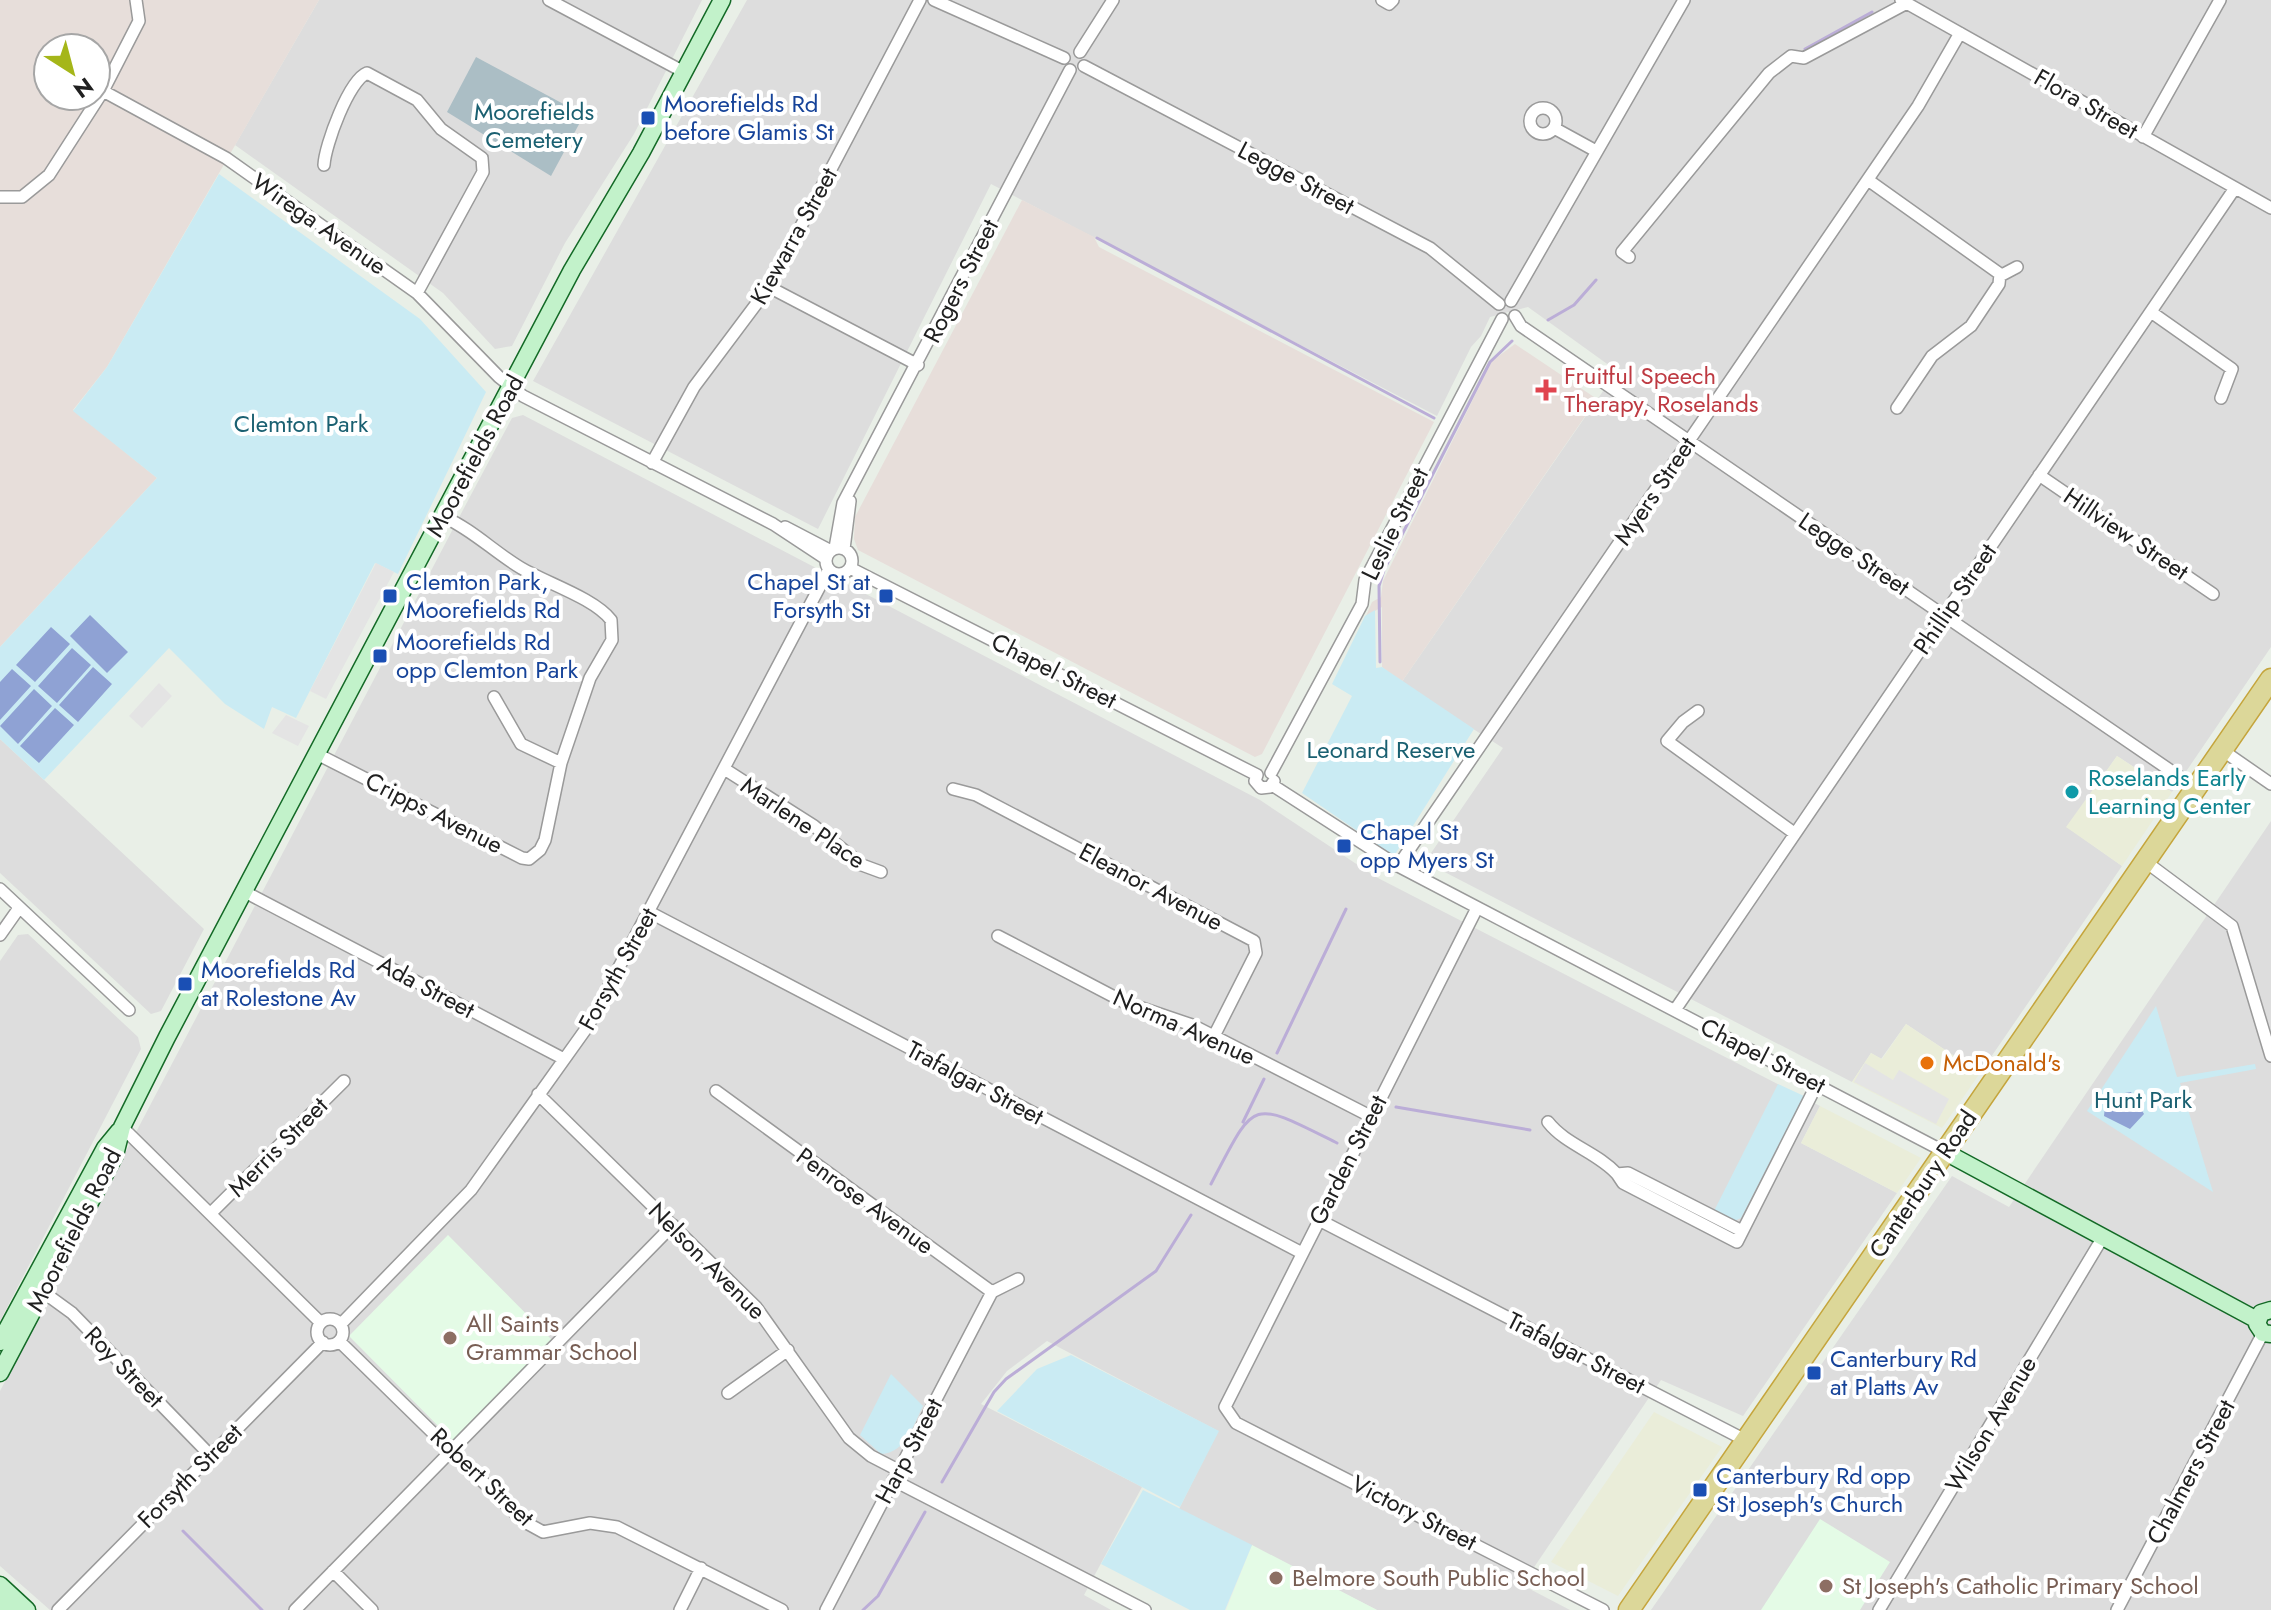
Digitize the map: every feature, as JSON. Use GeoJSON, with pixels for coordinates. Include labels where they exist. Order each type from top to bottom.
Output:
{"type":"FeatureCollection","features":[{"type":"Feature","properties":{"kind":"highway","name":"Canterbury Road"},"geometry":{"type":"LineString","coordinates":[[1629,1610],[2271,679]]}},
{"type":"Feature","properties":{"kind":"main road","name":"Moorefields Road"},"geometry":{"type":"LineString","coordinates":[[0,1373],[105,1148],[122,1127],[572,270],[722,0]]}},
{"type":"Feature","properties":{"kind":"main road","name":"Chapel Street"},"geometry":{"type":"LineString","coordinates":[[1945,1152],[2264,1329]]}},
{"type":"Feature","properties":{"kind":"main road","name":"Moorefields Road"},"geometry":{"type":"LineString","coordinates":[[0,1342],[38,1288]]}},
{"type":"Feature","properties":{"kind":"main road"},"geometry":{"type":"LineString","coordinates":[[2264,1329],[2264,1311],[2271,1310]]}},
{"type":"Feature","properties":{"kind":"main road"},"geometry":{"type":"LineString","coordinates":[[0,1585],[27,1610]]}},
{"type":"Feature","properties":{"kind":"main road"},"geometry":{"type":"LineString","coordinates":[[0,1603],[7,1610]]}},
{"type":"Feature","properties":{"kind":"street"},"geometry":{"type":"LineString","coordinates":[[112,74],[139,21],[136,0]]}},
{"type":"Feature","properties":{"kind":"street"},"geometry":{"type":"LineString","coordinates":[[549,0],[684,72]]}},
{"type":"Feature","properties":{"kind":"street","name":"Kiewarra Street"},"geometry":{"type":"LineString","coordinates":[[652,463],[694,387],[769,287],[920,0]]}},
{"type":"Feature","properties":{"kind":"street"},"geometry":{"type":"LineString","coordinates":[[934,0],[1064,58],[1070,70],[1084,66],[1085,60],[1080,52]]}},
{"type":"Feature","properties":{"kind":"street"},"geometry":{"type":"LineString","coordinates":[[1080,52],[1113,0]]}},
{"type":"Feature","properties":{"kind":"street"},"geometry":{"type":"LineString","coordinates":[[1382,0],[1389,4],[1393,0]]}},
{"type":"Feature","properties":{"kind":"street"},"geometry":{"type":"LineString","coordinates":[[1505,302],[1517,307],[1515,316],[1502,319],[1497,310],[1505,302],[1684,0]]}},
{"type":"Feature","properties":{"kind":"street"},"geometry":{"type":"LineString","coordinates":[[2143,137],[2220,0]]}},
{"type":"Feature","properties":{"kind":"street"},"geometry":{"type":"LineString","coordinates":[[1629,257],[1622,252],[1769,73],[1791,56],[1804,58],[1904,2]]}},
{"type":"Feature","properties":{"kind":"street","name":"Flora Street"},"geometry":{"type":"LineString","coordinates":[[1904,2],[2271,208]]}},
{"type":"Feature","properties":{"kind":"street","name":"Myers Street"},"geometry":{"type":"LineString","coordinates":[[1398,866],[1918,106],[1960,33]]}},
{"type":"Feature","properties":{"kind":"street"},"geometry":{"type":"LineString","coordinates":[[1064,58],[1070,51],[1080,52]]}},
{"type":"Feature","properties":{"kind":"street","name":"Legge Street"},"geometry":{"type":"LineString","coordinates":[[1084,66],[1430,248],[1505,302]]}},
{"type":"Feature","properties":{"kind":"street","name":"Rogers Street"},"geometry":{"type":"LineString","coordinates":[[833,555],[852,493],[1070,70]]}},
{"type":"Feature","properties":{"kind":"street"},"geometry":{"type":"LineString","coordinates":[[324,165],[334,128],[358,81],[367,73],[417,100],[436,124],[482,158],[484,165],[479,179],[417,293]]}},
{"type":"Feature","properties":{"kind":"street","name":"Wirega Avenue"},"geometry":{"type":"LineString","coordinates":[[112,96],[226,158],[417,293],[512,388]]}},
{"type":"Feature","properties":{"kind":"street"},"geometry":{"type":"LineString","coordinates":[[0,197],[22,197],[40,185],[89,112]]}},
{"type":"Feature","properties":{"kind":"street"},"geometry":{"type":"LineString","coordinates":[[1554,128],[1596,151]]}},
{"type":"Feature","properties":{"kind":"street"},"geometry":{"type":"LineString","coordinates":[[1868,180],[1993,266],[2000,276],[1999,284],[1967,331],[1932,356],[1897,408]]}},
{"type":"Feature","properties":{"kind":"street","name":"Phillip Street"},"geometry":{"type":"LineString","coordinates":[[1675,1010],[2235,188]]}},
{"type":"Feature","properties":{"kind":"street"},"geometry":{"type":"LineString","coordinates":[[2000,276],[2017,267]]}},
{"type":"Feature","properties":{"kind":"street"},"geometry":{"type":"LineString","coordinates":[[769,287],[918,365]]}},
{"type":"Feature","properties":{"kind":"street"},"geometry":{"type":"LineString","coordinates":[[2151,312],[2232,369],[2221,398]]}},
{"type":"Feature","properties":{"kind":"street","name":"Legge Street"},"geometry":{"type":"LineString","coordinates":[[1515,316],[1521,326],[2196,788]]}},
{"type":"Feature","properties":{"kind":"street","name":"Leslie Street"},"geometry":{"type":"LineString","coordinates":[[1272,779],[1362,604],[1365,580],[1502,319]]}},
{"type":"Feature","properties":{"kind":"street"},"geometry":{"type":"LineString","coordinates":[[512,388],[833,555],[851,557],[850,568],[839,574],[833,555],[804,534]]}},
{"type":"Feature","properties":{"kind":"street","name":"Hillview Street"},"geometry":{"type":"LineString","coordinates":[[2039,475],[2213,594]]}},
{"type":"Feature","properties":{"kind":"street","name":"Rogers Street"},"geometry":{"type":"LineString","coordinates":[[833,555],[843,503],[852,493]]}},
{"type":"Feature","properties":{"kind":"street","name":"Cripps Avenue"},"geometry":{"type":"LineString","coordinates":[[317,754],[526,859],[536,855],[545,840],[561,763],[590,678],[612,640],[611,620],[591,605],[525,571],[469,530],[444,517]]}},
{"type":"Feature","properties":{"kind":"street"},"geometry":{"type":"LineString","coordinates":[[773,524],[818,539],[827,537],[839,520]]}},
{"type":"Feature","properties":{"kind":"street","name":"Forsyth Street"},"geometry":{"type":"LineString","coordinates":[[341,1324],[471,1190],[588,1026],[726,770],[833,555]]}},
{"type":"Feature","properties":{"kind":"street","name":"Chapel Street"},"geometry":{"type":"LineString","coordinates":[[850,568],[1257,775],[1255,781],[1261,788],[1272,779],[1398,866],[1945,1152]]}},
{"type":"Feature","properties":{"kind":"street"},"geometry":{"type":"LineString","coordinates":[[494,697],[521,744],[561,763]]}},
{"type":"Feature","properties":{"kind":"street"},"geometry":{"type":"LineString","coordinates":[[1698,711],[1683,722],[1667,741],[1794,833]]}},
{"type":"Feature","properties":{"kind":"street"},"geometry":{"type":"LineString","coordinates":[[2222,750],[2271,784]]}},
{"type":"Feature","properties":{"kind":"street","name":"Marlene Place"},"geometry":{"type":"LineString","coordinates":[[726,770],[814,826],[862,865],[881,872]]}},
{"type":"Feature","properties":{"kind":"street","name":"Eleanor Avenue"},"geometry":{"type":"LineString","coordinates":[[953,789],[976,795],[1254,941],[1256,953],[1214,1036]]}},
{"type":"Feature","properties":{"kind":"street"},"geometry":{"type":"LineString","coordinates":[[2146,862],[2232,926],[2271,1056]]}},
{"type":"Feature","properties":{"kind":"street"},"geometry":{"type":"LineString","coordinates":[[0,889],[129,1010]]}},
{"type":"Feature","properties":{"kind":"street","name":"Ada Street"},"geometry":{"type":"LineString","coordinates":[[245,892],[564,1059]]}},
{"type":"Feature","properties":{"kind":"street"},"geometry":{"type":"LineString","coordinates":[[0,935],[19,908]]}},
{"type":"Feature","properties":{"kind":"street","name":"Garden Street"},"geometry":{"type":"LineString","coordinates":[[1227,1413],[1229,1392],[1477,908]]}},
{"type":"Feature","properties":{"kind":"street","name":"Trafalgar Street"},"geometry":{"type":"LineString","coordinates":[[649,912],[1302,1253]]}},
{"type":"Feature","properties":{"kind":"street","name":"Norma Avenue"},"geometry":{"type":"LineString","coordinates":[[998,936],[1124,1002],[1177,1018],[1370,1116]]}},
{"type":"Feature","properties":{"kind":"street","name":"Merris Street"},"geometry":{"type":"LineString","coordinates":[[211,1213],[344,1081]]}},
{"type":"Feature","properties":{"kind":"street"},"geometry":{"type":"LineString","coordinates":[[1548,1122],[1561,1136],[1601,1158],[1617,1174],[1628,1173],[1740,1236],[1817,1084]]}},
{"type":"Feature","properties":{"kind":"street","name":"Penrose Avenue"},"geometry":{"type":"LineString","coordinates":[[716,1091],[992,1292]]}},
{"type":"Feature","properties":{"kind":"street","name":"Nelson Avenue"},"geometry":{"type":"LineString","coordinates":[[538,1094],[756,1307],[849,1438],[896,1475],[1145,1610]]}},
{"type":"Feature","properties":{"kind":"street"},"geometry":{"type":"LineString","coordinates":[[122,1127],[321,1323]]}},
{"type":"Feature","properties":{"kind":"street","name":"Trafalgar Street"},"geometry":{"type":"LineString","coordinates":[[1319,1220],[1747,1441]]}},
{"type":"Feature","properties":{"kind":"street"},"geometry":{"type":"LineString","coordinates":[[295,1610],[673,1225]]}},
{"type":"Feature","properties":{"kind":"street","name":"Wilson Avenue"},"geometry":{"type":"LineString","coordinates":[[1879,1610],[2103,1237]]}},
{"type":"Feature","properties":{"kind":"street"},"geometry":{"type":"LineString","coordinates":[[992,1292],[1018,1279]]}},
{"type":"Feature","properties":{"kind":"street","name":"Roy Street"},"geometry":{"type":"LineString","coordinates":[[38,1288],[72,1313],[210,1455]]}},
{"type":"Feature","properties":{"kind":"street","name":"Harp Street"},"geometry":{"type":"LineString","coordinates":[[826,1610],[992,1292]]}},
{"type":"Feature","properties":{"kind":"street"},"geometry":{"type":"LineString","coordinates":[[329,1319],[341,1324],[343,1331],[339,1341],[331,1344],[323,1342],[318,1331],[321,1323],[329,1319]]}},
{"type":"Feature","properties":{"kind":"street","name":"Chalmers Street"},"geometry":{"type":"LineString","coordinates":[[2117,1610],[2264,1329]]}},
{"type":"Feature","properties":{"kind":"street","name":"Robert Street"},"geometry":{"type":"LineString","coordinates":[[339,1341],[523,1521],[543,1532],[590,1523],[617,1527],[782,1610]]}},
{"type":"Feature","properties":{"kind":"street","name":"Forsyth Street"},"geometry":{"type":"LineString","coordinates":[[58,1610],[323,1342]]}},
{"type":"Feature","properties":{"kind":"street"},"geometry":{"type":"LineString","coordinates":[[728,1393],[788,1350]]}},
{"type":"Feature","properties":{"kind":"street","name":"Victory Street"},"geometry":{"type":"LineString","coordinates":[[1227,1413],[1236,1423],[1603,1610]]}},
{"type":"Feature","properties":{"kind":"street"},"geometry":{"type":"LineString","coordinates":[[680,1610],[701,1568]]}},
{"type":"Feature","properties":{"kind":"street"},"geometry":{"type":"LineString","coordinates":[[333,1571],[372,1610]]}},
{"type":"Feature","properties":{"kind":"shaded area"},"geometry":{"type":"Polygon","coordinates":[[[0,0],[319,0],[107,367],[73,410],[157,478],[0,647],[0,0]]]}},
{"type":"Feature","properties":{"kind":"shaded area"},"geometry":{"type":"Polygon","coordinates":[[[319,0],[702,0],[634,134],[565,243],[512,346],[495,349],[443,293],[235,145],[319,0]]]}},
{"type":"Feature","properties":{"kind":"shaded area"},"geometry":{"type":"Polygon","coordinates":[[[747,0],[2271,0],[2271,647],[2172,792],[2117,756],[2067,827],[2122,866],[1980,1073],[1906,1024],[1881,1059],[1871,1053],[1852,1082],[1431,865],[1429,856],[1503,748],[1401,683],[1617,371],[1528,307],[1490,317],[1481,336],[1471,347],[1437,416],[991,184],[818,529],[533,381],[747,0]]]}},
{"type":"Feature","properties":{"kind":"shaded area"},"geometry":{"type":"Polygon","coordinates":[[[1022,200],[1094,237],[1099,247],[1434,422],[1262,754],[1255,757],[858,550],[854,539],[855,517],[1022,200]]]}},
{"type":"Feature","properties":{"kind":"shaded area"},"geometry":{"type":"Polygon","coordinates":[[[1515,344],[1597,399],[1401,683],[1382,667],[1382,607],[1366,616],[1372,602],[1381,597],[1383,581],[1492,361],[1515,344]]]}},
{"type":"Feature","properties":{"kind":"shaded area"},"geometry":{"type":"Polygon","coordinates":[[[523,415],[1260,800],[1376,877],[1820,1106],[1801,1143],[1897,1193],[1743,1416],[1661,1380],[1522,1585],[1570,1610],[1377,1610],[1179,1509],[1218,1431],[1047,1341],[1007,1371],[981,1404],[1142,1487],[1084,1595],[1111,1610],[50,1610],[0,1566],[0,1391],[512,418],[523,415]]]}},
{"type":"Feature","properties":{"kind":"shaded area"},"geometry":{"type":"Polygon","coordinates":[[[376,563],[394,572],[326,699],[310,691],[376,563]]]}},
{"type":"Feature","properties":{"kind":"shaded area"},"geometry":{"type":"Polygon","coordinates":[[[90,615],[128,652],[107,673],[70,636],[90,615]]]}},
{"type":"Feature","properties":{"kind":"shaded area"},"geometry":{"type":"Polygon","coordinates":[[[51,627],[70,644],[35,682],[16,665],[51,627]]]}},
{"type":"Feature","properties":{"kind":"shaded area"},"geometry":{"type":"Polygon","coordinates":[[[72,648],[91,665],[57,703],[38,686],[72,648]]]}},
{"type":"Feature","properties":{"kind":"shaded area"},"geometry":{"type":"Polygon","coordinates":[[[93,667],[112,684],[78,722],[59,705],[93,667]]]}},
{"type":"Feature","properties":{"kind":"shaded area"},"geometry":{"type":"Polygon","coordinates":[[[12,669],[31,686],[0,720],[0,682],[12,669]]]}},
{"type":"Feature","properties":{"kind":"shaded area"},"geometry":{"type":"Polygon","coordinates":[[[159,683],[172,696],[142,728],[129,716],[159,683]]]}},
{"type":"Feature","properties":{"kind":"shaded area"},"geometry":{"type":"Polygon","coordinates":[[[34,689],[52,706],[18,744],[0,726],[34,689]]]}},
{"type":"Feature","properties":{"kind":"shaded area"},"geometry":{"type":"Polygon","coordinates":[[[55,708],[74,725],[39,763],[20,746],[55,708]]]}},
{"type":"Feature","properties":{"kind":"shaded area"},"geometry":{"type":"Polygon","coordinates":[[[286,715],[309,726],[298,746],[272,733],[286,715]]]}},
{"type":"Feature","properties":{"kind":"shaded area"},"geometry":{"type":"Polygon","coordinates":[[[0,739],[204,929],[161,1011],[151,1014],[0,873],[0,739]]]}},
{"type":"Feature","properties":{"kind":"shaded area"},"geometry":{"type":"Polygon","coordinates":[[[2117,756],[2172,792],[2122,866],[2066,827],[2117,756]]]}},
{"type":"Feature","properties":{"kind":"shaded area"},"geometry":{"type":"Polygon","coordinates":[[[2271,821],[2271,1610],[1651,1610],[1952,1176],[2009,1207],[2271,821]]]}},
{"type":"Feature","properties":{"kind":"shaded area"},"geometry":{"type":"Polygon","coordinates":[[[28,934],[138,1037],[141,1049],[0,1321],[0,961],[18,935],[28,934]]]}},
{"type":"Feature","properties":{"kind":"shaded area"},"geometry":{"type":"Polygon","coordinates":[[[1906,1024],[1980,1073],[1942,1128],[1852,1082],[1871,1053],[1882,1059],[1906,1024]]]}},
{"type":"Feature","properties":{"kind":"shaded area"},"geometry":{"type":"Polygon","coordinates":[[[1865,1063],[1893,1080],[1899,1070],[1949,1099],[1936,1124],[1854,1082],[1865,1063]]]}},
{"type":"Feature","properties":{"kind":"shaded area"},"geometry":{"type":"Polygon","coordinates":[[[2131,1092],[2144,1114],[2130,1129],[2104,1116],[2106,1096],[2131,1092]]]}},
{"type":"Feature","properties":{"kind":"shaded area"},"geometry":{"type":"Polygon","coordinates":[[[1820,1106],[1921,1158],[1897,1193],[1801,1143],[1820,1106]]]}},
{"type":"Feature","properties":{"kind":"shaded area","name":"All Saints Grammar School"},"geometry":{"type":"Polygon","coordinates":[[[448,1235],[552,1340],[453,1441],[349,1336],[448,1235]]]}},
{"type":"Feature","properties":{"kind":"shaded area"},"geometry":{"type":"Polygon","coordinates":[[[1654,1412],[1722,1447],[1618,1596],[1551,1562],[1654,1412]]]}},
{"type":"Feature","properties":{"kind":"shaded area","name":"St Joseph's Catholic Primary School"},"geometry":{"type":"Polygon","coordinates":[[[1820,1519],[1890,1562],[1860,1610],[1761,1610],[1820,1519]]]}},
{"type":"Feature","properties":{"kind":"shaded area","name":"Belmore South Public School"},"geometry":{"type":"Polygon","coordinates":[[[1252,1545],[1377,1610],[1226,1610],[1252,1545]]]}},
{"type":"Feature","properties":{"kind":"green space","name":"Moorefields Cemetery"},"geometry":{"type":"Polygon","coordinates":[[[476,57],[584,115],[551,176],[447,112],[476,57]]]}},
{"type":"Feature","properties":{"kind":"green space","name":"Clemton Park"},"geometry":{"type":"Polygon","coordinates":[[[219,174],[420,319],[486,392],[398,574],[375,563],[296,718],[272,707],[264,729],[225,704],[169,648],[44,780],[0,739],[0,647],[157,478],[73,411],[107,367],[219,174]]]}},
{"type":"Feature","properties":{"kind":"green space","name":"Leonard Reserve"},"geometry":{"type":"Polygon","coordinates":[[[1375,610],[1376,668],[1382,667],[1474,729],[1394,856],[1302,793],[1352,696],[1332,684],[1365,616],[1375,610]]]}},
{"type":"Feature","properties":{"kind":"green space","name":"Hunt Park"},"geometry":{"type":"Polygon","coordinates":[[[2156,1006],[2177,1077],[2255,1064],[2256,1069],[2180,1083],[2213,1192],[2087,1111],[2156,1006]]]}},
{"type":"Feature","properties":{"kind":"green space"},"geometry":{"type":"Polygon","coordinates":[[[1778,1084],[1804,1096],[1741,1218],[1734,1221],[1714,1211],[1778,1084]]]}},
{"type":"Feature","properties":{"kind":"green space"},"geometry":{"type":"Polygon","coordinates":[[[1071,1355],[1219,1431],[1180,1507],[997,1411],[1037,1369],[1071,1355]]]}},
{"type":"Feature","properties":{"kind":"green space"},"geometry":{"type":"Polygon","coordinates":[[[891,1374],[923,1406],[903,1443],[897,1449],[881,1454],[860,1435],[891,1374]]]}},
{"type":"Feature","properties":{"kind":"green space"},"geometry":{"type":"Polygon","coordinates":[[[1143,1490],[1252,1545],[1225,1610],[1190,1610],[1101,1564],[1143,1490]]]}},
{"type":"Feature","properties":{"kind":"waterway"},"geometry":{"type":"LineString","coordinates":[[1805,49],[1872,12]]}},
{"type":"Feature","properties":{"kind":"waterway"},"geometry":{"type":"LineString","coordinates":[[1097,238],[1434,418]]}},
{"type":"Feature","properties":{"kind":"waterway"},"geometry":{"type":"LineString","coordinates":[[1548,320],[1574,305],[1596,280]]}},
{"type":"Feature","properties":{"kind":"waterway"},"geometry":{"type":"LineString","coordinates":[[1380,662],[1379,586],[1384,570],[1490,362],[1512,341]]}},
{"type":"Feature","properties":{"kind":"waterway"},"geometry":{"type":"LineString","coordinates":[[1277,1053],[1346,909]]}},
{"type":"Feature","properties":{"kind":"waterway"},"geometry":{"type":"LineString","coordinates":[[1243,1122],[1264,1079]]}},
{"type":"Feature","properties":{"kind":"waterway"},"geometry":{"type":"LineString","coordinates":[[1396,1107],[1530,1130]]}},
{"type":"Feature","properties":{"kind":"waterway"},"geometry":{"type":"LineString","coordinates":[[1211,1184],[1237,1135],[1247,1122],[1258,1115],[1270,1114],[1287,1119],[1337,1143]]}},
{"type":"Feature","properties":{"kind":"waterway"},"geometry":{"type":"LineString","coordinates":[[942,1482],[994,1392],[1006,1379],[1156,1271],[1191,1215]]}},
{"type":"Feature","properties":{"kind":"waterway"},"geometry":{"type":"LineString","coordinates":[[863,1610],[878,1596],[925,1512]]}},
{"type":"Feature","properties":{"kind":"waterway"},"geometry":{"type":"LineString","coordinates":[[183,1531],[262,1610]]}},
{"type":"Feature","properties":{"kind":"place","name":"Moorefields Rd before Glamis St"},"geometry":{"type":"Point","coordinates":[648,118]}},
{"type":"Feature","properties":{"kind":"place","name":"Fruitful Speech Therapy, Roselands"},"geometry":{"type":"Point","coordinates":[1546,390]}},
{"type":"Feature","properties":{"kind":"place","name":"Clemton Park, Moorefields Rd"},"geometry":{"type":"Point","coordinates":[390,596]}},
{"type":"Feature","properties":{"kind":"place","name":"Chapel St at Forsyth St"},"geometry":{"type":"Point","coordinates":[886,596]}},
{"type":"Feature","properties":{"kind":"place","name":"Moorefields Rd opp Clemton Park"},"geometry":{"type":"Point","coordinates":[380,656]}},
{"type":"Feature","properties":{"kind":"place","name":"Roselands Early Learning Center"},"geometry":{"type":"Point","coordinates":[2072,792]}},
{"type":"Feature","properties":{"kind":"place","name":"Chapel St opp Myers St"},"geometry":{"type":"Point","coordinates":[1344,846]}},
{"type":"Feature","properties":{"kind":"place","name":"Moorefields Rd at Rolestone Av"},"geometry":{"type":"Point","coordinates":[185,984]}},
{"type":"Feature","properties":{"kind":"place","name":"McDonald's"},"geometry":{"type":"Point","coordinates":[1927,1063]}},
{"type":"Feature","properties":{"kind":"place","name":"All Saints Grammar School"},"geometry":{"type":"Point","coordinates":[450,1338]}},
{"type":"Feature","properties":{"kind":"place","name":"Canterbury Rd at Platts Av"},"geometry":{"type":"Point","coordinates":[1814,1373]}},
{"type":"Feature","properties":{"kind":"place","name":"Canterbury Rd opp St Joseph's Church"},"geometry":{"type":"Point","coordinates":[1700,1490]}},
{"type":"Feature","properties":{"kind":"place","name":"Belmore South Public School"},"geometry":{"type":"Point","coordinates":[1276,1578]}},
{"type":"Feature","properties":{"kind":"place","name":"St Joseph's Catholic Primary School"},"geometry":{"type":"Point","coordinates":[1826,1586]}}]}
